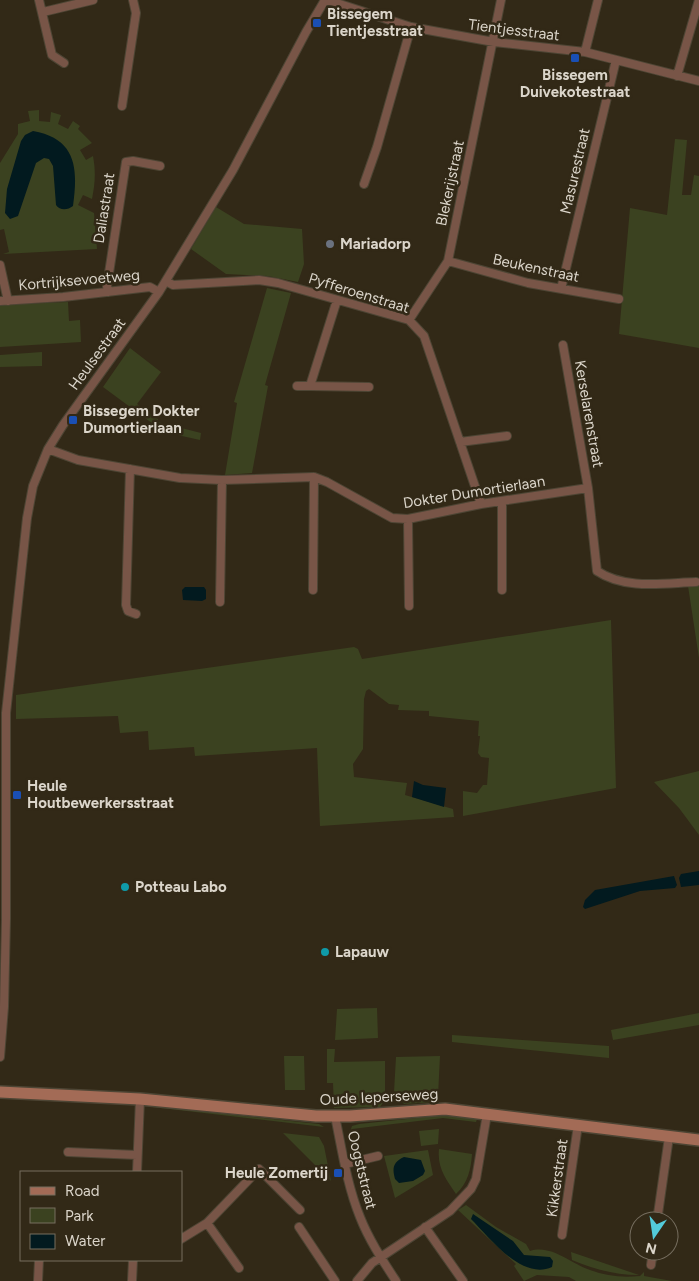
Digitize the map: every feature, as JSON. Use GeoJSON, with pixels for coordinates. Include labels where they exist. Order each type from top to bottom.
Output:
{"type":"FeatureCollection","features":[{"type":"Feature","properties":{"kind":"street"},"geometry":{"type":"LineString","coordinates":[[40,0],[52,55],[64,63]]}},
{"type":"Feature","properties":{"kind":"street"},"geometry":{"type":"LineString","coordinates":[[43,12],[94,0]]}},
{"type":"Feature","properties":{"kind":"street"},"geometry":{"type":"LineString","coordinates":[[122,106],[136,13],[133,0]]}},
{"type":"Feature","properties":{"kind":"street","name":"Tientjesstraat"},"geometry":{"type":"LineString","coordinates":[[326,0],[411,27],[494,42],[585,52],[699,81]]}},
{"type":"Feature","properties":{"kind":"street","name":"Heulsestraat"},"geometry":{"type":"LineString","coordinates":[[0,1057],[4,1007],[5,732],[27,518],[33,486],[48,449],[159,292],[233,170],[306,32],[326,0]]}},
{"type":"Feature","properties":{"kind":"street","name":"Blekerijstraat"},"geometry":{"type":"LineString","coordinates":[[409,320],[448,261],[501,0]]}},
{"type":"Feature","properties":{"kind":"street"},"geometry":{"type":"LineString","coordinates":[[585,52],[598,0]]}},
{"type":"Feature","properties":{"kind":"street"},"geometry":{"type":"LineString","coordinates":[[677,76],[698,0]]}},
{"type":"Feature","properties":{"kind":"street"},"geometry":{"type":"LineString","coordinates":[[364,184],[378,147],[411,27]]}},
{"type":"Feature","properties":{"kind":"street","name":"Masurestraat"},"geometry":{"type":"LineString","coordinates":[[561,288],[616,60]]}},
{"type":"Feature","properties":{"kind":"street","name":"Daliastraat"},"geometry":{"type":"LineString","coordinates":[[108,292],[111,247],[126,162],[133,161],[160,166]]}},
{"type":"Feature","properties":{"kind":"street","name":"Beukenstraat"},"geometry":{"type":"LineString","coordinates":[[448,261],[528,283],[619,299]]}},
{"type":"Feature","properties":{"kind":"street"},"geometry":{"type":"LineString","coordinates":[[0,265],[4,301]]}},
{"type":"Feature","properties":{"kind":"street","name":"Pyfferoenstraat"},"geometry":{"type":"LineString","coordinates":[[166,281],[172,285],[259,280],[278,283],[409,320],[424,336],[481,504]]}},
{"type":"Feature","properties":{"kind":"street","name":"Kortrijksevoetweg"},"geometry":{"type":"LineString","coordinates":[[4,301],[150,287],[159,292]]}},
{"type":"Feature","properties":{"kind":"street"},"geometry":{"type":"LineString","coordinates":[[310,386],[337,300]]}},
{"type":"Feature","properties":{"kind":"street","name":"Kerselarenstraat"},"geometry":{"type":"LineString","coordinates":[[563,345],[588,488],[597,571],[605,577],[620,581],[648,584],[696,582]]}},
{"type":"Feature","properties":{"kind":"street"},"geometry":{"type":"LineString","coordinates":[[296,386],[370,387]]}},
{"type":"Feature","properties":{"kind":"street"},"geometry":{"type":"LineString","coordinates":[[460,442],[507,436]]}},
{"type":"Feature","properties":{"kind":"street","name":"Dokter Dumortierlaan"},"geometry":{"type":"LineString","coordinates":[[48,449],[64,456],[180,478],[222,480],[314,477],[327,482],[392,518],[408,519],[481,504],[588,488]]}},
{"type":"Feature","properties":{"kind":"street"},"geometry":{"type":"LineString","coordinates":[[130,469],[126,606],[128,611],[136,614]]}},
{"type":"Feature","properties":{"kind":"street"},"geometry":{"type":"LineString","coordinates":[[313,590],[314,477]]}},
{"type":"Feature","properties":{"kind":"street"},"geometry":{"type":"LineString","coordinates":[[220,602],[222,480]]}},
{"type":"Feature","properties":{"kind":"street"},"geometry":{"type":"LineString","coordinates":[[502,501],[502,590]]}},
{"type":"Feature","properties":{"kind":"street"},"geometry":{"type":"LineString","coordinates":[[408,519],[409,606]]}},
{"type":"Feature","properties":{"kind":"street"},"geometry":{"type":"LineString","coordinates":[[0,682],[9,684]]}},
{"type":"Feature","properties":{"kind":"street","name":"Oude Ieperseweg"},"geometry":{"type":"LineString","coordinates":[[0,1092],[140,1099],[335,1116],[432,1109],[699,1140]]}},
{"type":"Feature","properties":{"kind":"street"},"geometry":{"type":"LineString","coordinates":[[137,1171],[140,1099]]}},
{"type":"Feature","properties":{"kind":"street"},"geometry":{"type":"LineString","coordinates":[[357,1281],[372,1263],[450,1211],[472,1189],[476,1179],[487,1114]]}},
{"type":"Feature","properties":{"kind":"street","name":"Oogststraat"},"geometry":{"type":"LineString","coordinates":[[335,1116],[345,1164],[360,1219],[380,1258],[396,1281]]}},
{"type":"Feature","properties":{"kind":"street","name":"Kikkerstraat"},"geometry":{"type":"LineString","coordinates":[[562,1235],[578,1125]]}},
{"type":"Feature","properties":{"kind":"street"},"geometry":{"type":"LineString","coordinates":[[659,1211],[670,1137]]}},
{"type":"Feature","properties":{"kind":"street"},"geometry":{"type":"LineString","coordinates":[[68,1152],[137,1155]]}},
{"type":"Feature","properties":{"kind":"street"},"geometry":{"type":"LineString","coordinates":[[345,1164],[378,1156]]}},
{"type":"Feature","properties":{"kind":"street"},"geometry":{"type":"LineString","coordinates":[[182,1238],[207,1223],[259,1169],[300,1210]]}},
{"type":"Feature","properties":{"kind":"street"},"geometry":{"type":"LineString","coordinates":[[207,1223],[239,1268]]}},
{"type":"Feature","properties":{"kind":"street"},"geometry":{"type":"LineString","coordinates":[[299,1227],[335,1281]]}},
{"type":"Feature","properties":{"kind":"street"},"geometry":{"type":"LineString","coordinates":[[425,1227],[463,1281]]}},
{"type":"Feature","properties":{"kind":"street"},"geometry":{"type":"LineString","coordinates":[[38,1281],[39,1261]]}},
{"type":"Feature","properties":{"kind":"street"},"geometry":{"type":"LineString","coordinates":[[132,1281],[133,1261]]}},
{"type":"Feature","properties":{"kind":"street"},"geometry":{"type":"LineString","coordinates":[[651,1265],[652,1261]]}},
{"type":"Feature","properties":{"kind":"green space"},"geometry":{"type":"Polygon","coordinates":[[[39,110],[39,121],[50,122],[51,112],[61,115],[58,124],[68,129],[73,121],[80,126],[78,129],[92,143],[80,150],[86,160],[93,156],[95,178],[92,199],[83,195],[78,205],[94,213],[97,249],[3,254],[9,252],[4,229],[0,230],[0,163],[18,134],[18,124],[30,121],[28,111],[39,110]]]}},
{"type":"Feature","properties":{"kind":"green space"},"geometry":{"type":"Polygon","coordinates":[[[675,139],[687,140],[682,195],[691,195],[694,175],[699,176],[699,348],[619,334],[630,208],[667,215],[675,139]]]}},
{"type":"Feature","properties":{"kind":"green space"},"geometry":{"type":"Polygon","coordinates":[[[216,207],[244,224],[302,229],[304,264],[298,282],[268,276],[226,274],[191,249],[216,207]]]}},
{"type":"Feature","properties":{"kind":"green space"},"geometry":{"type":"Polygon","coordinates":[[[267,288],[291,293],[265,385],[268,386],[252,473],[225,475],[237,403],[234,402],[267,288]]]}},
{"type":"Feature","properties":{"kind":"green space"},"geometry":{"type":"Polygon","coordinates":[[[68,302],[69,321],[80,320],[81,342],[0,347],[0,305],[68,302]]]}},
{"type":"Feature","properties":{"kind":"green space"},"geometry":{"type":"Polygon","coordinates":[[[130,348],[161,372],[137,404],[158,419],[158,422],[201,433],[200,440],[164,432],[103,387],[130,348]]]}},
{"type":"Feature","properties":{"kind":"green space"},"geometry":{"type":"Polygon","coordinates":[[[42,352],[42,366],[0,367],[0,355],[42,352]]]}},
{"type":"Feature","properties":{"kind":"green space"},"geometry":{"type":"Polygon","coordinates":[[[699,585],[699,658],[688,586],[699,585]]]}},
{"type":"Feature","properties":{"kind":"green space"},"geometry":{"type":"Polygon","coordinates":[[[611,620],[616,788],[463,816],[463,791],[477,793],[483,785],[487,785],[489,758],[481,757],[478,753],[479,721],[429,716],[429,711],[398,710],[399,705],[389,704],[369,689],[366,691],[364,699],[363,749],[353,764],[354,777],[407,783],[405,795],[453,809],[454,817],[320,826],[317,748],[195,756],[194,747],[149,750],[148,731],[120,733],[118,716],[16,719],[16,695],[354,647],[358,649],[362,659],[611,620]]]}},
{"type":"Feature","properties":{"kind":"green space"},"geometry":{"type":"Polygon","coordinates":[[[699,771],[699,835],[679,808],[654,782],[699,771]]]}},
{"type":"Feature","properties":{"kind":"green space"},"geometry":{"type":"Polygon","coordinates":[[[377,1008],[378,1038],[335,1040],[337,1009],[377,1008]]]}},
{"type":"Feature","properties":{"kind":"green space"},"geometry":{"type":"Polygon","coordinates":[[[699,1013],[699,1025],[613,1040],[611,1030],[699,1013]]]}},
{"type":"Feature","properties":{"kind":"green space"},"geometry":{"type":"Polygon","coordinates":[[[452,1035],[609,1046],[609,1058],[452,1042],[452,1035]]]}},
{"type":"Feature","properties":{"kind":"green space"},"geometry":{"type":"Polygon","coordinates":[[[327,1049],[335,1049],[334,1062],[385,1061],[385,1100],[380,1107],[334,1108],[333,1083],[327,1083],[327,1049]]]}},
{"type":"Feature","properties":{"kind":"green space"},"geometry":{"type":"Polygon","coordinates":[[[284,1056],[304,1056],[305,1090],[285,1090],[284,1056]]]}},
{"type":"Feature","properties":{"kind":"green space"},"geometry":{"type":"Polygon","coordinates":[[[440,1056],[438,1096],[435,1102],[404,1104],[394,1092],[396,1057],[440,1056]]]}},
{"type":"Feature","properties":{"kind":"green space"},"geometry":{"type":"Polygon","coordinates":[[[152,1107],[319,1124],[324,1127],[152,1107]]]}},
{"type":"Feature","properties":{"kind":"green space"},"geometry":{"type":"Polygon","coordinates":[[[445,1115],[477,1119],[476,1122],[443,1118],[352,1129],[350,1132],[352,1126],[359,1124],[445,1115]]]}},
{"type":"Feature","properties":{"kind":"green space"},"geometry":{"type":"Polygon","coordinates":[[[439,1129],[438,1144],[421,1146],[419,1131],[439,1129]]]}},
{"type":"Feature","properties":{"kind":"green space"},"geometry":{"type":"Polygon","coordinates":[[[283,1133],[319,1137],[324,1146],[331,1181],[283,1133]]]}},
{"type":"Feature","properties":{"kind":"green space"},"geometry":{"type":"Polygon","coordinates":[[[439,1149],[472,1154],[468,1176],[456,1194],[441,1168],[439,1149]]]}},
{"type":"Feature","properties":{"kind":"green space"},"geometry":{"type":"Polygon","coordinates":[[[428,1150],[433,1175],[395,1198],[384,1156],[428,1150]]]}},
{"type":"Feature","properties":{"kind":"green space"},"geometry":{"type":"Polygon","coordinates":[[[466,1205],[496,1227],[526,1244],[530,1251],[545,1250],[553,1252],[590,1270],[608,1275],[634,1277],[640,1276],[644,1272],[644,1276],[672,1281],[576,1281],[569,1277],[537,1275],[524,1281],[514,1266],[516,1264],[458,1210],[466,1205]]]}},
{"type":"Feature","properties":{"kind":"green space"},"geometry":{"type":"Polygon","coordinates":[[[571,1252],[639,1275],[613,1273],[588,1266],[572,1260],[571,1252]]]}},
{"type":"Feature","properties":{"kind":"water"},"geometry":{"type":"Polygon","coordinates":[[[33,131],[48,135],[59,141],[66,148],[74,168],[75,192],[73,206],[64,209],[56,205],[53,166],[49,159],[44,158],[36,163],[18,216],[10,219],[5,213],[7,189],[21,141],[25,135],[33,131]]]}},
{"type":"Feature","properties":{"kind":"water"},"geometry":{"type":"Polygon","coordinates":[[[185,587],[204,587],[206,599],[202,601],[183,600],[182,590],[185,587]]]}},
{"type":"Feature","properties":{"kind":"water"},"geometry":{"type":"Polygon","coordinates":[[[414,781],[423,785],[446,788],[444,807],[412,797],[414,781]]]}},
{"type":"Feature","properties":{"kind":"water"},"geometry":{"type":"Polygon","coordinates":[[[699,871],[699,885],[681,887],[679,878],[681,874],[699,871]]]}},
{"type":"Feature","properties":{"kind":"water"},"geometry":{"type":"Polygon","coordinates":[[[674,876],[677,885],[675,888],[640,891],[585,909],[583,907],[585,900],[595,890],[674,876]]]}},
{"type":"Feature","properties":{"kind":"water"},"geometry":{"type":"Polygon","coordinates":[[[404,1157],[421,1160],[425,1171],[423,1175],[413,1181],[399,1183],[395,1179],[394,1169],[396,1163],[404,1157]]]}},
{"type":"Feature","properties":{"kind":"water"},"geometry":{"type":"Polygon","coordinates":[[[473,1214],[513,1241],[524,1255],[550,1257],[553,1261],[552,1267],[541,1270],[529,1268],[518,1263],[497,1246],[471,1219],[473,1214]]]}},
{"type":"Feature","properties":{"kind":"place","name":"Bissegem Tientjesstraat"},"geometry":{"type":"Point","coordinates":[317,23]}},
{"type":"Feature","properties":{"kind":"place","name":"Bissegem Duivekotestraat"},"geometry":{"type":"Point","coordinates":[575,58]}},
{"type":"Feature","properties":{"kind":"place","name":"Mariadorp"},"geometry":{"type":"Point","coordinates":[330,244]}},
{"type":"Feature","properties":{"kind":"place","name":"Bissegem Dokter Dumortierlaan"},"geometry":{"type":"Point","coordinates":[73,420]}},
{"type":"Feature","properties":{"kind":"place","name":"Heule Houtbewerkersstraat"},"geometry":{"type":"Point","coordinates":[17,795]}},
{"type":"Feature","properties":{"kind":"place","name":"Potteau Labo"},"geometry":{"type":"Point","coordinates":[125,887]}},
{"type":"Feature","properties":{"kind":"place","name":"Lapauw"},"geometry":{"type":"Point","coordinates":[325,952]}},
{"type":"Feature","properties":{"kind":"place","name":"Heule Zomertij"},"geometry":{"type":"Point","coordinates":[338,1173]}}]}
